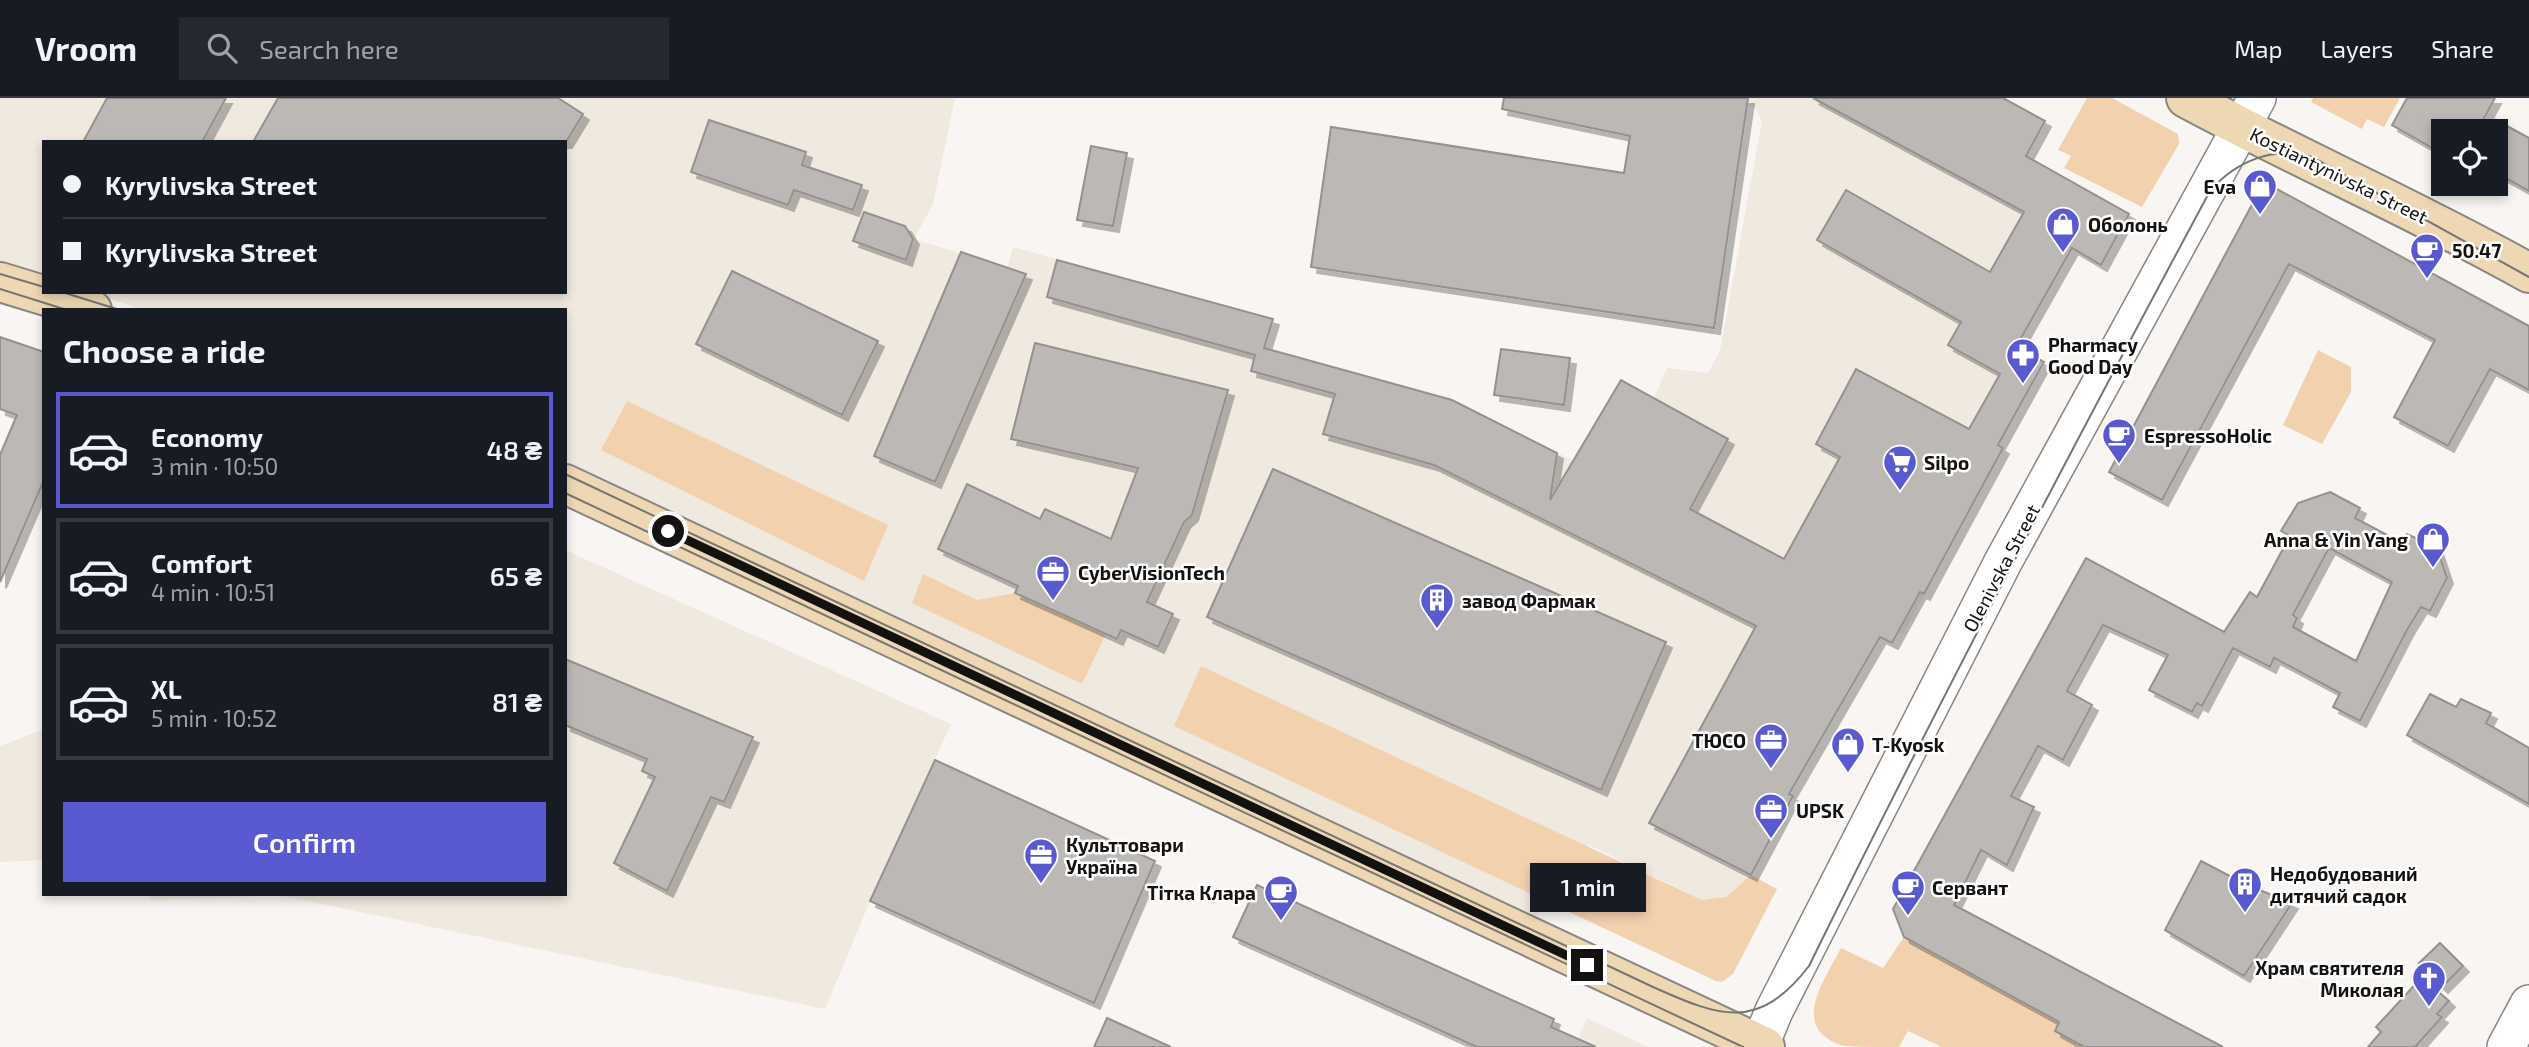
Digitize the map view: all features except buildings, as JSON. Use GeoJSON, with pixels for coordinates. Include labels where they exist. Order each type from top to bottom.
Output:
{"type":"FeatureCollection","features":[{"type":"Feature","properties":{"kind":"street","name":"Kostiantynivska Street"},"geometry":{"type":"LineString","coordinates":[[2186,98],[2249,113],[2529,273]]}},
{"type":"Feature","properties":{"kind":"street","name":"Olenivska Street"},"geometry":{"type":"LineString","coordinates":[[1762,1046],[1774,1011],[2003,562],[2249,113]]}},
{"type":"Feature","properties":{"kind":"street"},"geometry":{"type":"LineString","coordinates":[[0,282],[85,308]]}},
{"type":"Feature","properties":{"kind":"street"},"geometry":{"type":"LineString","coordinates":[[567,485],[1762,1046]]}},
{"type":"Feature","properties":{"kind":"street"},"geometry":{"type":"LineString","coordinates":[[2506,1047],[2529,1004]]}},
{"type":"Feature","properties":{"kind":"shaded area"},"geometry":{"type":"Polygon","coordinates":[[[0,98],[955,98],[933,204],[914,239],[1007,268],[1013,247],[1273,319],[1265,348],[1452,400],[1574,461],[1621,380],[1654,398],[1667,368],[1708,373],[1720,351],[1762,121],[1756,109],[1737,98],[2003,98],[2045,121],[2018,169],[2045,167],[2129,214],[2101,265],[2071,249],[2016,346],[2044,362],[1999,445],[2003,448],[1903,634],[1899,632],[1892,643],[1880,637],[1786,792],[1751,875],[1726,897],[1702,900],[1589,845],[1536,916],[1136,735],[567,463],[567,308],[137,308],[94,294],[567,294],[567,140],[42,140],[42,277],[0,265],[0,98]]]}},
{"type":"Feature","properties":{"kind":"shaded area"},"geometry":{"type":"Polygon","coordinates":[[[2087,98],[2112,98],[2178,134],[2179,144],[2142,207],[2064,168],[2071,156],[2058,150],[2087,98]]]}},
{"type":"Feature","properties":{"kind":"shaded area"},"geometry":{"type":"Polygon","coordinates":[[[2313,98],[2400,98],[2384,127],[2367,119],[2362,129],[2311,102],[2313,98]]]}},
{"type":"Feature","properties":{"kind":"shaded area"},"geometry":{"type":"Polygon","coordinates":[[[2318,350],[2351,367],[2351,392],[2322,444],[2283,425],[2318,350]]]}},
{"type":"Feature","properties":{"kind":"shaded area"},"geometry":{"type":"Polygon","coordinates":[[[627,401],[888,525],[864,581],[601,450],[627,401]]]}},
{"type":"Feature","properties":{"kind":"shaded area"},"geometry":{"type":"Polygon","coordinates":[[[567,551],[951,724],[870,901],[825,1009],[284,896],[567,896],[567,551]]]}},
{"type":"Feature","properties":{"kind":"shaded area"},"geometry":{"type":"Polygon","coordinates":[[[923,574],[977,600],[1015,593],[1106,634],[1082,684],[912,603],[923,574]]]}},
{"type":"Feature","properties":{"kind":"shaded area"},"geometry":{"type":"Polygon","coordinates":[[[1201,666],[1702,900],[1726,897],[1751,875],[1777,889],[1733,974],[1722,982],[1716,981],[1174,726],[1201,666]]]}},
{"type":"Feature","properties":{"kind":"shaded area"},"geometry":{"type":"Polygon","coordinates":[[[42,730],[42,860],[0,862],[0,746],[42,730]]]}},
{"type":"Feature","properties":{"kind":"shaded area"},"geometry":{"type":"Polygon","coordinates":[[[151,896],[253,896],[151,900],[151,896]]]}},
{"type":"Feature","properties":{"kind":"shaded area"},"geometry":{"type":"Polygon","coordinates":[[[1904,937],[2059,1022],[2055,1031],[2084,1047],[1942,1047],[1908,1031],[1899,1047],[1844,1046],[1827,1038],[1818,1028],[1814,1016],[1815,1003],[1841,948],[1883,968],[1904,937]]]}},
{"type":"Feature","properties":{"kind":"shaded area"},"geometry":{"type":"Polygon","coordinates":[[[1587,1018],[1648,1047],[1574,1047],[1587,1018]]]}},
{"type":"Feature","properties":{"kind":"tram line"},"geometry":{"type":"LineString","coordinates":[[567,475],[1653,987],[1698,1006],[1737,1012],[1755,1010],[1773,1001],[1809,966],[2056,480],[2210,191],[2220,180],[2243,164],[2269,155],[2283,153],[2312,157],[2529,277]]}},
{"type":"Feature","properties":{"kind":"tram line"},"geometry":{"type":"LineString","coordinates":[[0,274],[42,286]]}},
{"type":"Feature","properties":{"kind":"tram line"},"geometry":{"type":"LineString","coordinates":[[0,289],[61,308]]}},
{"type":"Feature","properties":{"kind":"tram line"},"geometry":{"type":"LineString","coordinates":[[68,294],[114,308]]}},
{"type":"Feature","properties":{"kind":"tram line"},"geometry":{"type":"LineString","coordinates":[[567,494],[1743,1047]]}},
{"type":"Feature","properties":{"kind":"place","name":"Eva"},"geometry":{"type":"Point","coordinates":[2260,216]}},
{"type":"Feature","properties":{"kind":"place","name":"Оболонь"},"geometry":{"type":"Point","coordinates":[2063,254]}},
{"type":"Feature","properties":{"kind":"place","name":"50.47"},"geometry":{"type":"Point","coordinates":[2427,280]}},
{"type":"Feature","properties":{"kind":"place","name":"Pharmacy Good Day"},"geometry":{"type":"Point","coordinates":[2023,385]}},
{"type":"Feature","properties":{"kind":"place","name":"EspressoHolic"},"geometry":{"type":"Point","coordinates":[2119,465]}},
{"type":"Feature","properties":{"kind":"place","name":"Silpo"},"geometry":{"type":"Point","coordinates":[1900,492]}},
{"type":"Feature","properties":{"kind":"place","name":"Anna & Yin Yang"},"geometry":{"type":"Point","coordinates":[2433,569]}},
{"type":"Feature","properties":{"kind":"place","name":"CyberVisionTech"},"geometry":{"type":"Point","coordinates":[1053,602]}},
{"type":"Feature","properties":{"kind":"place","name":"завод Фармак"},"geometry":{"type":"Point","coordinates":[1437,630]}},
{"type":"Feature","properties":{"kind":"place","name":"ТЮСО"},"geometry":{"type":"Point","coordinates":[1771,770]}},
{"type":"Feature","properties":{"kind":"place","name":"T-Kyosk"},"geometry":{"type":"Point","coordinates":[1848,774]}},
{"type":"Feature","properties":{"kind":"place","name":"UPSK"},"geometry":{"type":"Point","coordinates":[1771,840]}},
{"type":"Feature","properties":{"kind":"place","name":"Культтовари Україна"},"geometry":{"type":"Point","coordinates":[1041,885]}},
{"type":"Feature","properties":{"kind":"place","name":"Недобудований дитячий садок"},"geometry":{"type":"Point","coordinates":[2245,914]}},
{"type":"Feature","properties":{"kind":"place","name":"Сервант"},"geometry":{"type":"Point","coordinates":[1908,917]}},
{"type":"Feature","properties":{"kind":"place","name":"Тітка Клара"},"geometry":{"type":"Point","coordinates":[1281,922]}},
{"type":"Feature","properties":{"kind":"place","name":"Храм святителя Миколая"},"geometry":{"type":"Point","coordinates":[2429,1008]}},
{"type":"Feature","properties":{"kind":"route"},"geometry":{"type":"LineString","coordinates":[[668,531],[1587,965]]}}]}
